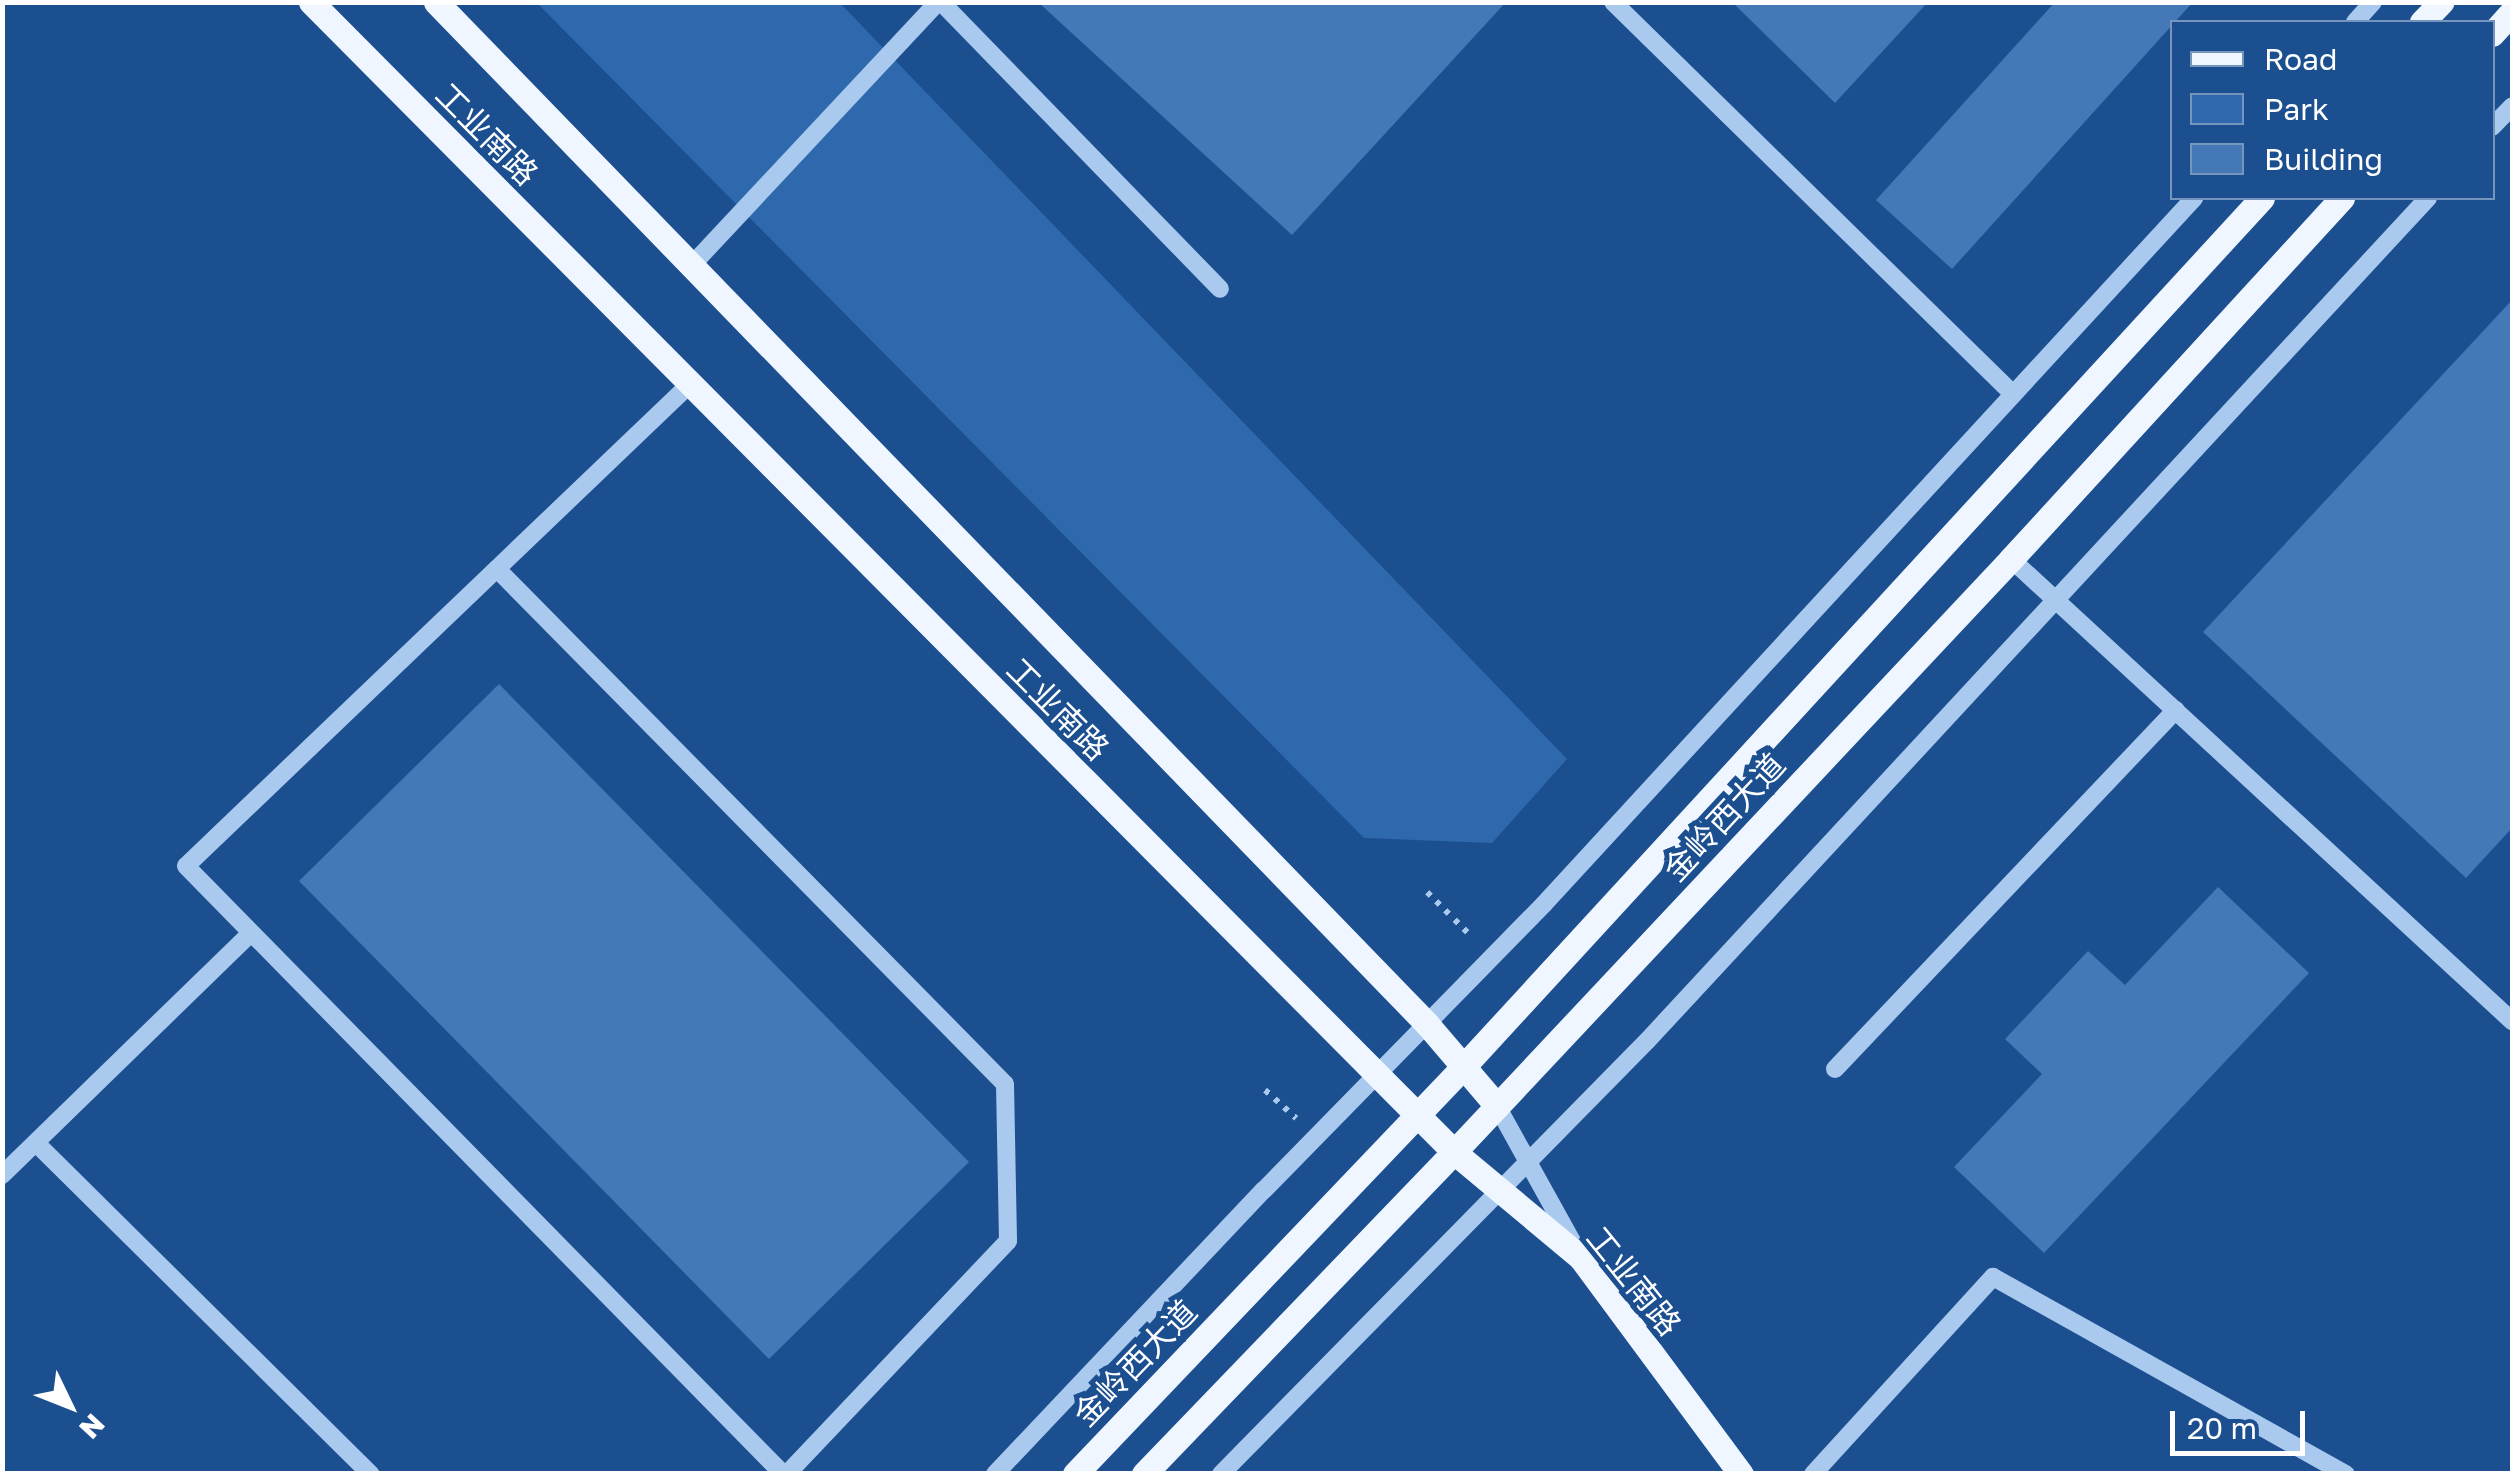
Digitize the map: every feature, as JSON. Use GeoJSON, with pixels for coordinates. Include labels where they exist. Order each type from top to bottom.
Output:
{"type":"FeatureCollection","features":[{"type":"Feature","properties":{"kind":"main road","name":"工业南路"},"geometry":{"type":"LineString","coordinates":[[310,2],[1330,1029],[1379,1072],[1454,1152],[1582,1258],[1741,1474]]}},
{"type":"Feature","properties":{"kind":"main road","name":"工业南路"},"geometry":{"type":"LineString","coordinates":[[436,2],[1427,1024],[1497,1106]]}},
{"type":"Feature","properties":{"kind":"main road"},"geometry":{"type":"LineString","coordinates":[[2495,31],[2512,12]]}},
{"type":"Feature","properties":{"kind":"main road","name":"金岭西大道"},"geometry":{"type":"LineString","coordinates":[[1075,1474],[1464,1066],[2260,200]]}},
{"type":"Feature","properties":{"kind":"main road","name":"金岭西大道"},"geometry":{"type":"LineString","coordinates":[[1144,1474],[1454,1152],[2011,559],[2340,200]]}},
{"type":"Feature","properties":{"kind":"street"},"geometry":{"type":"LineString","coordinates":[[691,266],[939,2],[1220,288]]}},
{"type":"Feature","properties":{"kind":"street"},"geometry":{"type":"LineString","coordinates":[[1613,2],[2013,394]]}},
{"type":"Feature","properties":{"kind":"street"},"geometry":{"type":"LineString","coordinates":[[2495,125],[2512,106]]}},
{"type":"Feature","properties":{"kind":"street"},"geometry":{"type":"LineString","coordinates":[[995,1474],[1558,890],[2192,200]]}},
{"type":"Feature","properties":{"kind":"street"},"geometry":{"type":"LineString","coordinates":[[1221,1474],[1647,1040],[2426,200]]}},
{"type":"Feature","properties":{"kind":"street"},"geometry":{"type":"LineString","coordinates":[[497,569],[1005,1084],[1008,1241],[785,1474],[186,866],[690,384]]}},
{"type":"Feature","properties":{"kind":"street"},"geometry":{"type":"LineString","coordinates":[[2011,559],[2512,1021]]}},
{"type":"Feature","properties":{"kind":"street"},"geometry":{"type":"LineString","coordinates":[[1835,1069],[2176,710]]}},
{"type":"Feature","properties":{"kind":"street"},"geometry":{"type":"LineString","coordinates":[[2,1174],[252,933]]}},
{"type":"Feature","properties":{"kind":"street"},"geometry":{"type":"LineString","coordinates":[[1497,1106],[1582,1258]]}},
{"type":"Feature","properties":{"kind":"street"},"geometry":{"type":"LineString","coordinates":[[36,1142],[371,1474]]}},
{"type":"Feature","properties":{"kind":"street"},"geometry":{"type":"LineString","coordinates":[[1814,1474],[1993,1276],[2346,1474]]}},
{"type":"Feature","properties":{"kind":"green space"},"geometry":{"type":"Polygon","coordinates":[[[537,3],[840,3],[1567,759],[1492,843],[1364,838],[537,3]]]}},
{"type":"Feature","properties":{"kind":"building"},"geometry":{"type":"Polygon","coordinates":[[[1038,2],[1506,2],[1292,235],[1038,2]]]}},
{"type":"Feature","properties":{"kind":"building"},"geometry":{"type":"Polygon","coordinates":[[[1732,2],[1928,2],[1835,103],[1732,2]]]}},
{"type":"Feature","properties":{"kind":"building"},"geometry":{"type":"Polygon","coordinates":[[[2055,2],[2193,2],[2177,20],[2170,20],[2170,27],[1952,269],[1876,200],[2055,2]]]}},
{"type":"Feature","properties":{"kind":"building"},"geometry":{"type":"Polygon","coordinates":[[[2512,300],[2512,828],[2466,878],[2203,632],[2512,300]]]}},
{"type":"Feature","properties":{"kind":"building"},"geometry":{"type":"Polygon","coordinates":[[[499,684],[969,1162],[769,1359],[299,881],[499,684]]]}},
{"type":"Feature","properties":{"kind":"building"},"geometry":{"type":"Polygon","coordinates":[[[2218,887],[2309,973],[2044,1253],[1954,1167],[2042,1074],[2005,1039],[2088,951],[2125,985],[2218,887]]]}}]}
